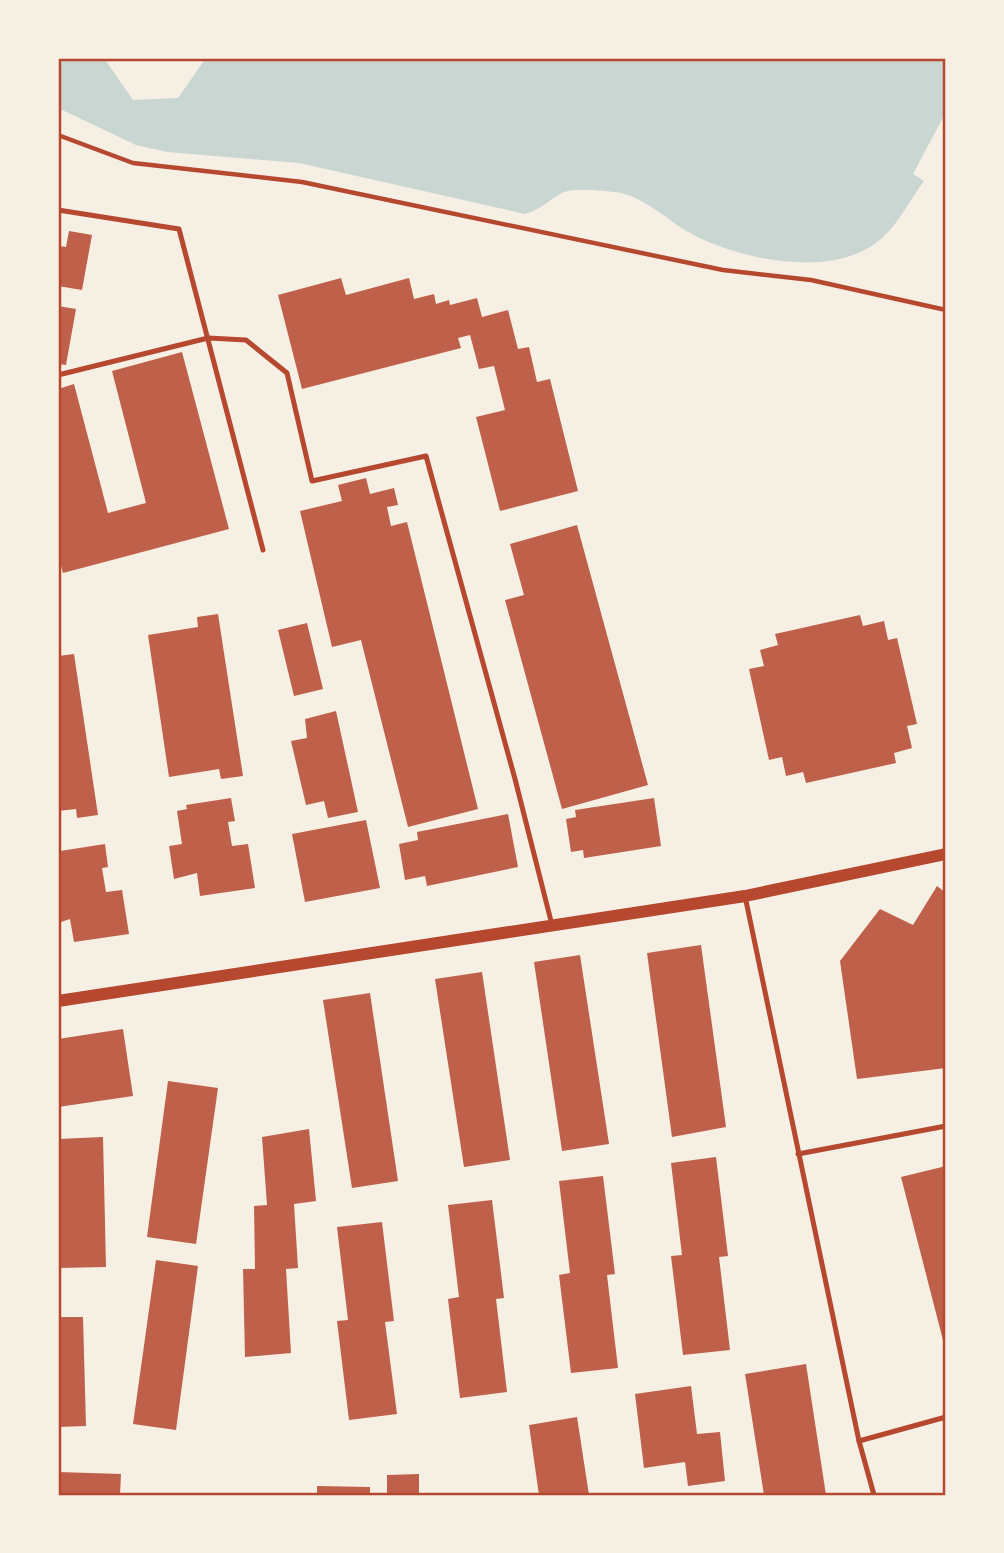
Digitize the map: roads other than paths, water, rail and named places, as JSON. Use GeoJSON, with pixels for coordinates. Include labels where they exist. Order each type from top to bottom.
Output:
{"type":"FeatureCollection","features":[{"type":"Feature","properties":{"kind":"street"},"geometry":{"type":"LineString","coordinates":[[58,1001],[745,895],[946,854]]}},
{"type":"Feature","properties":{"kind":"lane"},"geometry":{"type":"LineString","coordinates":[[58,210],[179,229],[263,550]]}},
{"type":"Feature","properties":{"kind":"lane"},"geometry":{"type":"LineString","coordinates":[[58,375],[208,338],[246,340],[287,373],[313,481],[426,456],[515,779],[552,925]]}},
{"type":"Feature","properties":{"kind":"lane"},"geometry":{"type":"LineString","coordinates":[[745,895],[859,1441],[874,1495]]}},
{"type":"Feature","properties":{"kind":"lane"},"geometry":{"type":"LineString","coordinates":[[798,1154],[946,1126]]}},
{"type":"Feature","properties":{"kind":"lane"},"geometry":{"type":"LineString","coordinates":[[859,1441],[946,1417]]}}]}
